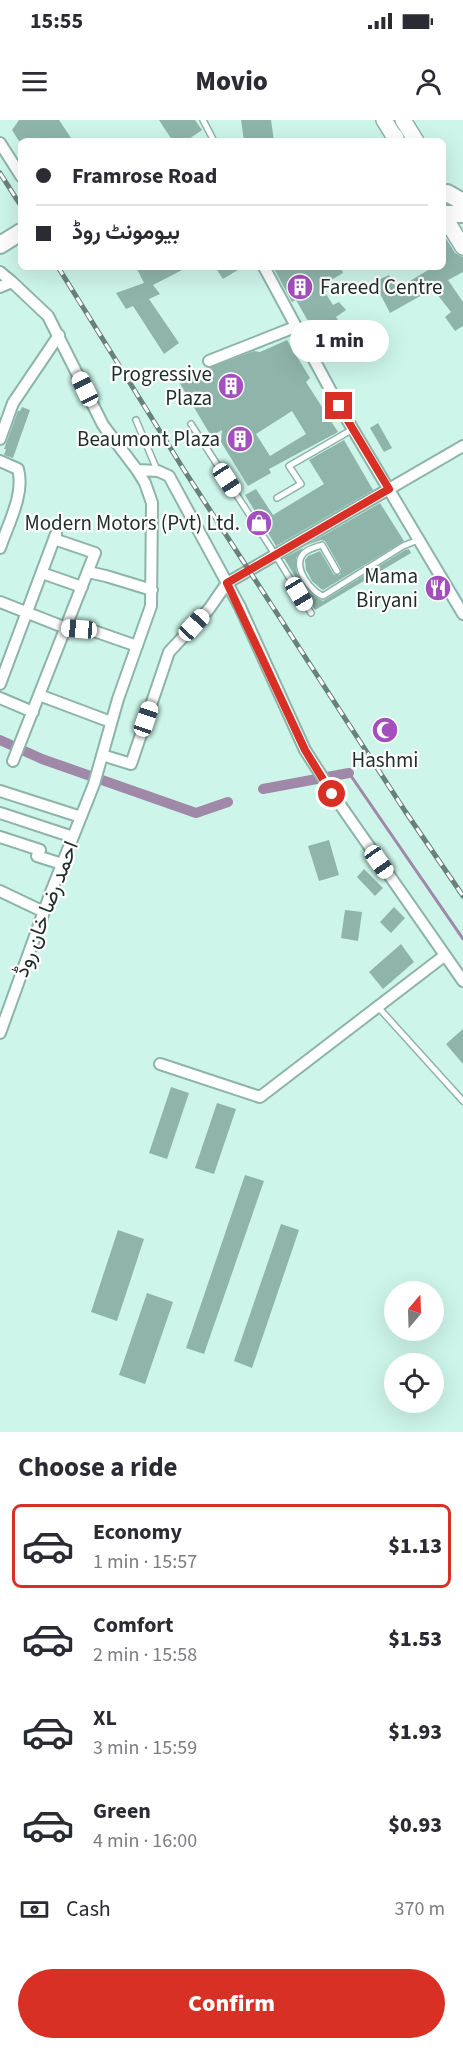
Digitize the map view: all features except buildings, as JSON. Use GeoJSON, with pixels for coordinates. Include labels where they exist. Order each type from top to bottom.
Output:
{"type":"FeatureCollection","features":[{"type":"Feature","properties":{"kind":"highway"},"geometry":{"type":"LineString","coordinates":[[0,245],[18,234]]}},
{"type":"Feature","properties":{"kind":"main road"},"geometry":{"type":"LineString","coordinates":[[384,120],[394,138]]}},
{"type":"Feature","properties":{"kind":"main road"},"geometry":{"type":"LineString","coordinates":[[404,120],[414,138]]}},
{"type":"Feature","properties":{"kind":"main road"},"geometry":{"type":"LineString","coordinates":[[452,209],[463,247]]}},
{"type":"Feature","properties":{"kind":"street"},"geometry":{"type":"LineString","coordinates":[[0,143],[18,171]]}},
{"type":"Feature","properties":{"kind":"street"},"geometry":{"type":"LineString","coordinates":[[266,270],[353,429],[463,614]]}},
{"type":"Feature","properties":{"kind":"street","name":"احمد رضا خان روڈ"},"geometry":{"type":"LineString","coordinates":[[0,272],[48,316],[103,425],[137,470],[145,483],[152,504],[151,606],[111,722],[94,784],[0,1033]]}},
{"type":"Feature","properties":{"kind":"street"},"geometry":{"type":"LineString","coordinates":[[0,287],[12,282]]}},
{"type":"Feature","properties":{"kind":"street"},"geometry":{"type":"LineString","coordinates":[[208,361],[295,327]]}},
{"type":"Feature","properties":{"kind":"street"},"geometry":{"type":"LineString","coordinates":[[0,439],[14,403],[59,335]]}},
{"type":"Feature","properties":{"kind":"street"},"geometry":{"type":"LineString","coordinates":[[102,755],[131,764],[169,652],[209,609],[227,583],[463,446]]}},
{"type":"Feature","properties":{"kind":"street"},"geometry":{"type":"LineString","coordinates":[[0,461],[18,469],[19,474],[16,504],[0,548]]}},
{"type":"Feature","properties":{"kind":"street"},"geometry":{"type":"LineString","coordinates":[[137,470],[158,471],[170,476],[227,583],[300,740],[316,768],[463,981]]}},
{"type":"Feature","properties":{"kind":"street"},"geometry":{"type":"LineString","coordinates":[[0,684],[55,536],[95,554],[13,761]]}},
{"type":"Feature","properties":{"kind":"street"},"geometry":{"type":"LineString","coordinates":[[88,572],[152,590]]}},
{"type":"Feature","properties":{"kind":"street"},"geometry":{"type":"LineString","coordinates":[[42,573],[82,587]]}},
{"type":"Feature","properties":{"kind":"street"},"geometry":{"type":"LineString","coordinates":[[0,602],[66,628],[91,630],[137,646]]}},
{"type":"Feature","properties":{"kind":"street"},"geometry":{"type":"LineString","coordinates":[[39,695],[111,722]]}},
{"type":"Feature","properties":{"kind":"street"},"geometry":{"type":"LineString","coordinates":[[0,699],[33,712]]}},
{"type":"Feature","properties":{"kind":"street"},"geometry":{"type":"LineString","coordinates":[[0,791],[81,817]]}},
{"type":"Feature","properties":{"kind":"street"},"geometry":{"type":"LineString","coordinates":[[0,813],[73,837]]}},
{"type":"Feature","properties":{"kind":"street"},"geometry":{"type":"LineString","coordinates":[[0,837],[40,850],[37,856],[62,864]]}},
{"type":"Feature","properties":{"kind":"street"},"geometry":{"type":"LineString","coordinates":[[0,891],[44,912]]}},
{"type":"Feature","properties":{"kind":"street"},"geometry":{"type":"LineString","coordinates":[[160,1064],[260,1097],[444,956]]}},
{"type":"Feature","properties":{"kind":"lane"},"geometry":{"type":"LineString","coordinates":[[203,120],[212,138]]}},
{"type":"Feature","properties":{"kind":"lane"},"geometry":{"type":"LineString","coordinates":[[136,420],[158,471]]}},
{"type":"Feature","properties":{"kind":"lane"},"geometry":{"type":"LineString","coordinates":[[191,424],[311,613]]}},
{"type":"Feature","properties":{"kind":"lane"},"geometry":{"type":"LineString","coordinates":[[277,498],[301,484],[289,466],[353,429]]}},
{"type":"Feature","properties":{"kind":"lane"},"geometry":{"type":"LineString","coordinates":[[337,571],[321,545],[303,554],[300,560],[300,569],[313,591],[323,596],[404,546],[419,540]]}},
{"type":"Feature","properties":{"kind":"lane"},"geometry":{"type":"LineString","coordinates":[[378,1006],[463,1101]]}},
{"type":"Feature","properties":{"kind":"waterway"},"geometry":{"type":"LineString","coordinates":[[0,740],[42,759],[196,813],[228,802]]}},
{"type":"Feature","properties":{"kind":"waterway"},"geometry":{"type":"LineString","coordinates":[[349,773],[463,939]]}},
{"type":"Feature","properties":{"kind":"waterway"},"geometry":{"type":"LineString","coordinates":[[263,789],[349,773]]}},
{"type":"Feature","properties":{"kind":"railway"},"geometry":{"type":"LineString","coordinates":[[0,173],[18,201]]}},
{"type":"Feature","properties":{"kind":"railway"},"geometry":{"type":"LineString","coordinates":[[60,270],[184,470],[405,811],[463,896]]}},
{"type":"Feature","properties":{"kind":"place","name":"Fareed Centre"},"geometry":{"type":"Point","coordinates":[300,287]}},
{"type":"Feature","properties":{"kind":"place","name":"Progressive Plaza"},"geometry":{"type":"Point","coordinates":[231,386]}},
{"type":"Feature","properties":{"kind":"place","name":"Beaumont Plaza"},"geometry":{"type":"Point","coordinates":[240,439]}},
{"type":"Feature","properties":{"kind":"place","name":"Modern Motors (Pvt) Ltd."},"geometry":{"type":"Point","coordinates":[259,523]}},
{"type":"Feature","properties":{"kind":"place","name":"Mama Biryani"},"geometry":{"type":"Point","coordinates":[438,588]}},
{"type":"Feature","properties":{"kind":"place","name":"Hashmi"},"geometry":{"type":"Point","coordinates":[385,730]}},
{"type":"Feature","properties":{"kind":"route"},"geometry":{"type":"LineString","coordinates":[[332,794],[305,750],[227,583],[389,489],[339,406]]}}]}
